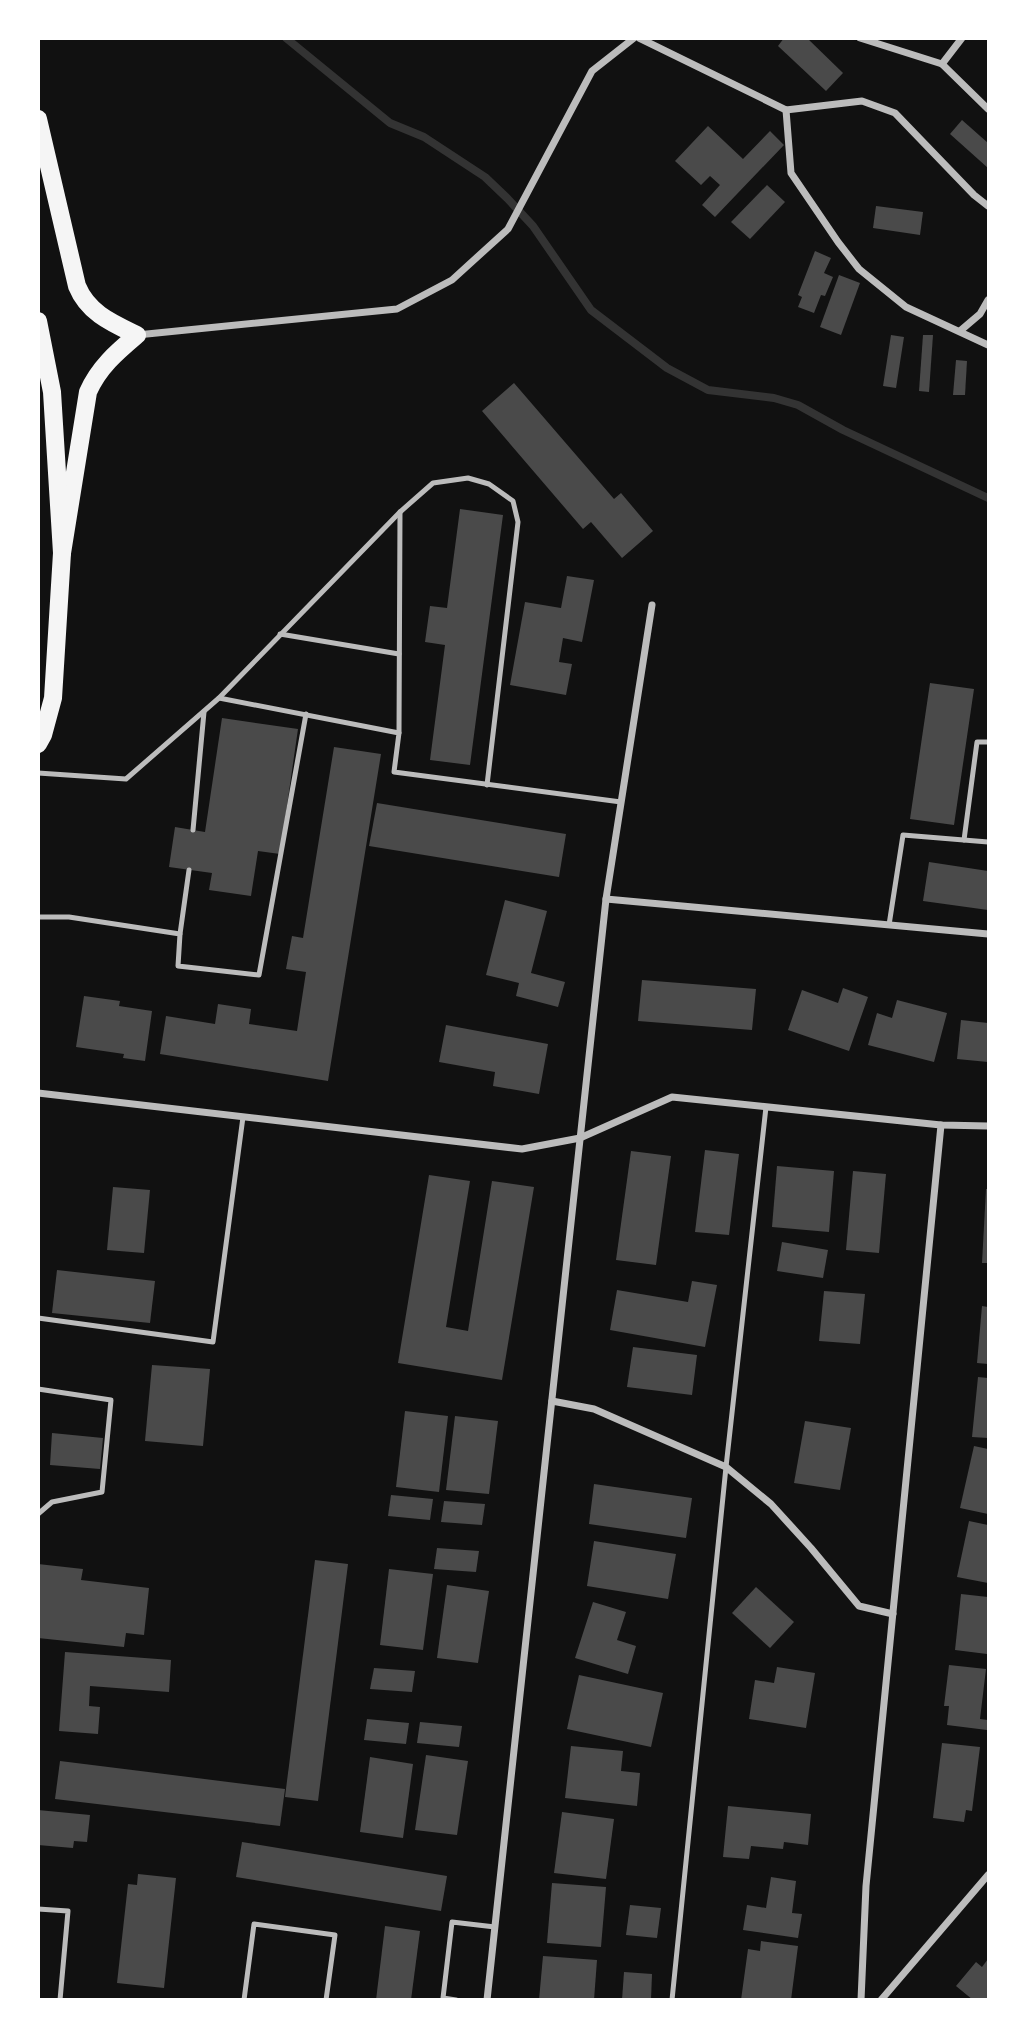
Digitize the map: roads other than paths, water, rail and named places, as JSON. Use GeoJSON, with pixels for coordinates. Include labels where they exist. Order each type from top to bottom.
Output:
{"type":"FeatureCollection","features":[{"type":"Feature","properties":{"kind":"main road"},"geometry":{"type":"LineString","coordinates":[[38,119],[77,286],[82,297],[99,316],[137,335],[103,366],[89,392],[62,553],[53,698],[38,744]]}},
{"type":"Feature","properties":{"kind":"main road"},"geometry":{"type":"LineString","coordinates":[[38,321],[52,392],[62,553]]}},
{"type":"Feature","properties":{"kind":"street"},"geometry":{"type":"LineString","coordinates":[[137,335],[397,309],[452,281],[508,229],[592,71],[636,38],[786,110],[862,101],[895,113],[974,195],[989,206]]}},
{"type":"Feature","properties":{"kind":"street"},"geometry":{"type":"LineString","coordinates":[[860,38],[942,64],[989,109]]}},
{"type":"Feature","properties":{"kind":"street"},"geometry":{"type":"LineString","coordinates":[[942,64],[962,38]]}},
{"type":"Feature","properties":{"kind":"street"},"geometry":{"type":"LineString","coordinates":[[786,110],[791,173],[859,269],[906,307],[989,345]]}},
{"type":"Feature","properties":{"kind":"street"},"geometry":{"type":"LineString","coordinates":[[960,331],[980,314],[989,300]]}},
{"type":"Feature","properties":{"kind":"street"},"geometry":{"type":"LineString","coordinates":[[487,2000],[606,900],[652,605]]}},
{"type":"Feature","properties":{"kind":"street"},"geometry":{"type":"LineString","coordinates":[[606,900],[989,934]]}},
{"type":"Feature","properties":{"kind":"street"},"geometry":{"type":"LineString","coordinates":[[38,1093],[523,1149],[580,1138],[672,1097],[941,1125],[989,1126]]}},
{"type":"Feature","properties":{"kind":"street"},"geometry":{"type":"LineString","coordinates":[[861,2000],[866,1886],[941,1125]]}},
{"type":"Feature","properties":{"kind":"street"},"geometry":{"type":"LineString","coordinates":[[552,1401],[594,1409],[726,1467],[771,1504],[859,1606],[893,1614]]}},
{"type":"Feature","properties":{"kind":"street"},"geometry":{"type":"LineString","coordinates":[[881,2000],[989,1875]]}},
{"type":"Feature","properties":{"kind":"lane"},"geometry":{"type":"LineString","coordinates":[[38,773],[126,779],[219,698],[400,512],[433,483],[468,478],[489,484],[513,501],[518,522],[487,785]]}},
{"type":"Feature","properties":{"kind":"lane"},"geometry":{"type":"LineString","coordinates":[[400,512],[399,733],[394,772],[621,802]]}},
{"type":"Feature","properties":{"kind":"lane"},"geometry":{"type":"LineString","coordinates":[[280,634],[399,654]]}},
{"type":"Feature","properties":{"kind":"lane"},"geometry":{"type":"LineString","coordinates":[[219,698],[399,733]]}},
{"type":"Feature","properties":{"kind":"lane"},"geometry":{"type":"LineString","coordinates":[[193,830],[204,712]]}},
{"type":"Feature","properties":{"kind":"lane"},"geometry":{"type":"LineString","coordinates":[[189,870],[178,966],[259,975],[306,714]]}},
{"type":"Feature","properties":{"kind":"lane"},"geometry":{"type":"LineString","coordinates":[[964,840],[977,742],[989,742]]}},
{"type":"Feature","properties":{"kind":"lane"},"geometry":{"type":"LineString","coordinates":[[889,925],[903,835],[989,842]]}},
{"type":"Feature","properties":{"kind":"lane"},"geometry":{"type":"LineString","coordinates":[[38,917],[69,917],[180,934]]}},
{"type":"Feature","properties":{"kind":"lane"},"geometry":{"type":"LineString","coordinates":[[672,2000],[766,1107]]}},
{"type":"Feature","properties":{"kind":"lane"},"geometry":{"type":"LineString","coordinates":[[38,1318],[213,1342],[243,1116]]}},
{"type":"Feature","properties":{"kind":"lane"},"geometry":{"type":"LineString","coordinates":[[38,1389],[111,1400],[102,1492],[52,1502],[38,1514]]}},
{"type":"Feature","properties":{"kind":"lane"},"geometry":{"type":"LineString","coordinates":[[38,1909],[68,1911],[60,2000]]}},
{"type":"Feature","properties":{"kind":"lane"},"geometry":{"type":"LineString","coordinates":[[456,2000],[443,1998],[452,1922],[495,1927]]}},
{"type":"Feature","properties":{"kind":"lane"},"geometry":{"type":"LineString","coordinates":[[244,2000],[254,1924],[335,1935],[326,2000]]}},
{"type":"Feature","properties":{"kind":"waterway"},"geometry":{"type":"LineString","coordinates":[[286,38],[390,123],[424,137],[485,177],[533,226],[591,310],[667,368],[708,390],[774,398],[798,405],[843,430],[988,498]]}}]}
